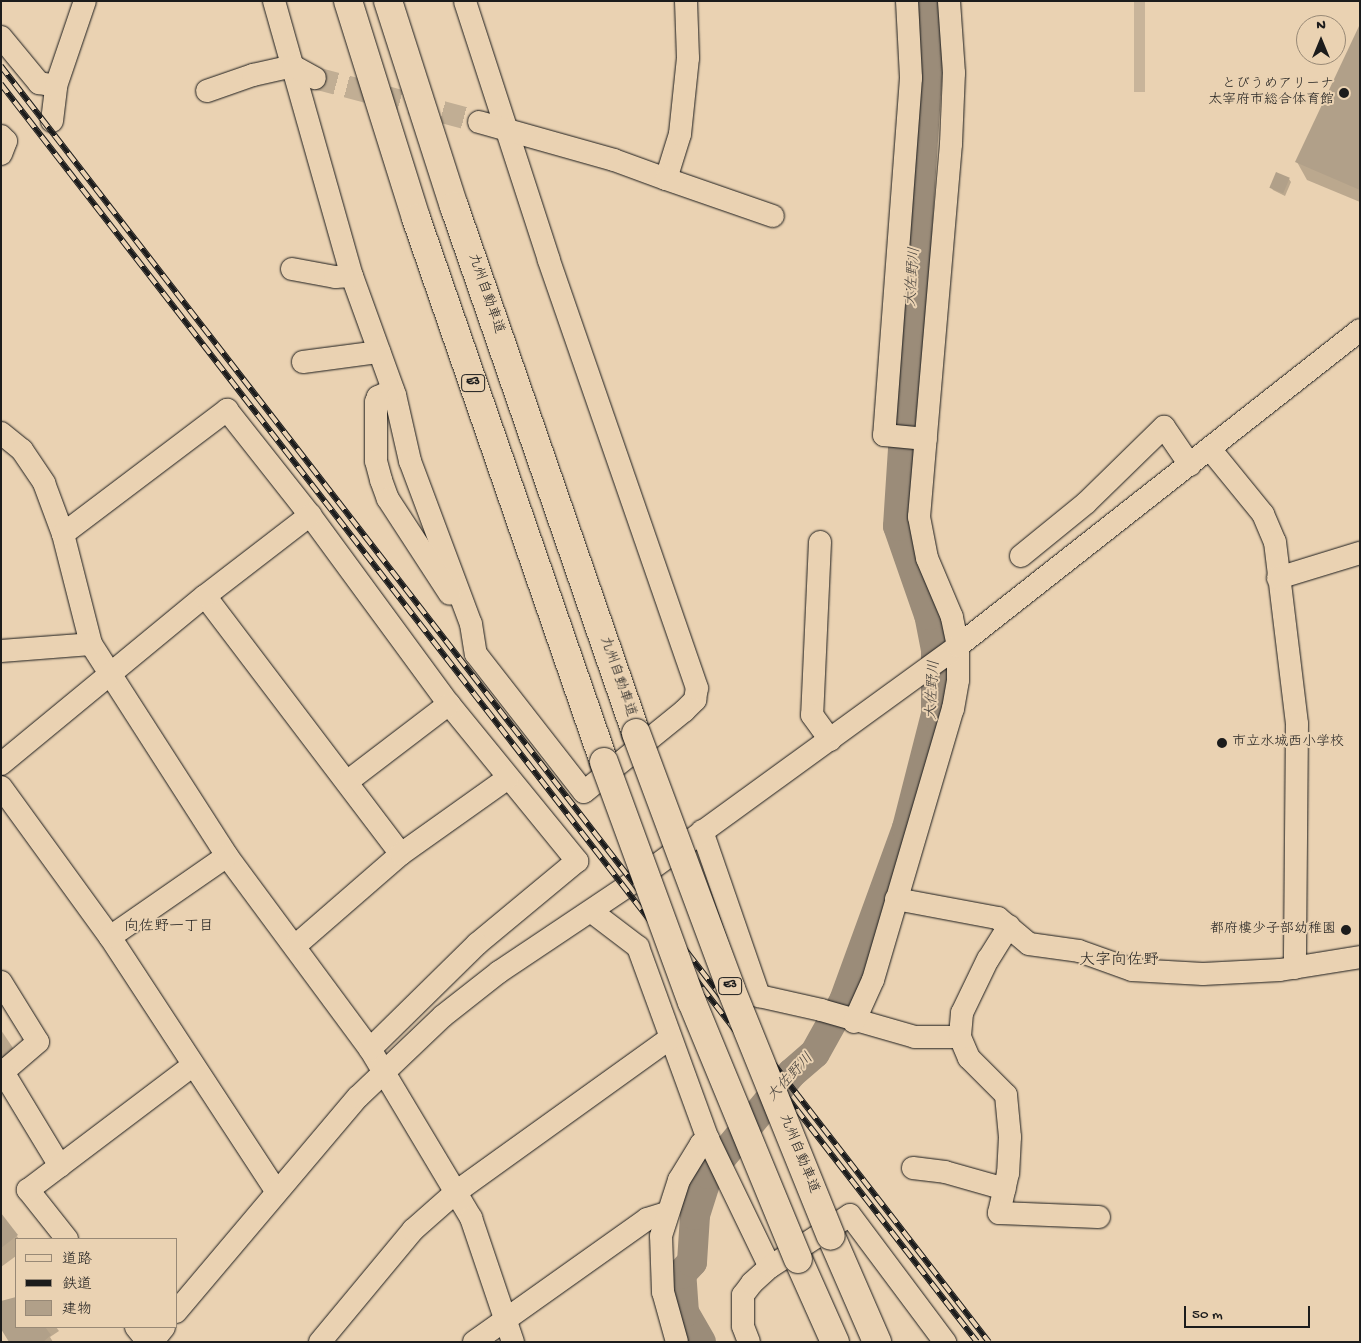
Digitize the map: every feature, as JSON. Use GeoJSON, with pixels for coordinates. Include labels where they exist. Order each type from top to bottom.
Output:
{"type":"FeatureCollection","features":[{"type":"Feature","properties":{"kind":"highway","name":"E3"},"geometry":{"type":"LineString","coordinates":[[348,1],[416,218],[604,762],[692,1002],[798,1259],[835,1342]]}},
{"type":"Feature","properties":{"kind":"highway","name":"九州自動車道"},"geometry":{"type":"LineString","coordinates":[[388,1],[454,206],[649,731],[731,989],[831,1236],[877,1342]]}},
{"type":"Feature","properties":{"kind":"street"},"geometry":{"type":"LineString","coordinates":[[274,1],[352,276],[393,390],[410,461],[462,600],[476,654],[584,792],[649,731],[695,700],[697,688],[465,1]]}},
{"type":"Feature","properties":{"kind":"street"},"geometry":{"type":"LineString","coordinates":[[666,179],[680,134],[688,58],[686,1]]}},
{"type":"Feature","properties":{"kind":"street"},"geometry":{"type":"LineString","coordinates":[[907,1],[911,78],[884,435],[926,439]]}},
{"type":"Feature","properties":{"kind":"street"},"geometry":{"type":"LineString","coordinates":[[854,1022],[873,980],[953,709],[958,646],[952,618],[927,558],[919,517],[951,144],[954,73],[949,1]]}},
{"type":"Feature","properties":{"kind":"street"},"geometry":{"type":"LineString","coordinates":[[52,121],[56,86],[85,4]]}},
{"type":"Feature","properties":{"kind":"street"},"geometry":{"type":"LineString","coordinates":[[1,37],[39,83],[56,86]]}},
{"type":"Feature","properties":{"kind":"street"},"geometry":{"type":"LineString","coordinates":[[207,91],[253,75],[293,66],[315,78]]}},
{"type":"Feature","properties":{"kind":"street"},"geometry":{"type":"LineString","coordinates":[[479,122],[614,160],[773,216]]}},
{"type":"Feature","properties":{"kind":"street"},"geometry":{"type":"LineString","coordinates":[[1,136],[6,141],[1,154]]}},
{"type":"Feature","properties":{"kind":"street"},"geometry":{"type":"LineString","coordinates":[[292,269],[335,277],[352,276]]}},
{"type":"Feature","properties":{"kind":"street"},"geometry":{"type":"LineString","coordinates":[[178,1310],[276,1191],[382,1071],[443,1016],[499,972],[592,912],[958,646],[1360,330]]}},
{"type":"Feature","properties":{"kind":"street"},"geometry":{"type":"LineString","coordinates":[[303,362],[379,352]]}},
{"type":"Feature","properties":{"kind":"street"},"geometry":{"type":"LineString","coordinates":[[393,390],[378,397],[376,402],[376,461],[381,480],[388,499],[451,596],[462,600]]}},
{"type":"Feature","properties":{"kind":"street"},"geometry":{"type":"LineString","coordinates":[[63,534],[227,410],[310,516],[450,704],[577,861],[477,944],[370,1049]]}},
{"type":"Feature","properties":{"kind":"street"},"geometry":{"type":"LineString","coordinates":[[1021,556],[1086,503],[1164,427],[1190,465]]}},
{"type":"Feature","properties":{"kind":"street"},"geometry":{"type":"LineString","coordinates":[[1,433],[22,450],[44,484],[63,534],[91,644],[227,856],[370,1049],[471,1218],[513,1342]]}},
{"type":"Feature","properties":{"kind":"street"},"geometry":{"type":"LineString","coordinates":[[1210,449],[1271,528],[1297,724],[1295,968]]}},
{"type":"Feature","properties":{"kind":"street"},"geometry":{"type":"LineString","coordinates":[[1,764],[205,596],[310,516]]}},
{"type":"Feature","properties":{"kind":"street"},"geometry":{"type":"LineString","coordinates":[[820,542],[812,715],[830,740]]}},
{"type":"Feature","properties":{"kind":"street"},"geometry":{"type":"LineString","coordinates":[[1278,578],[1360,553]]}},
{"type":"Feature","properties":{"kind":"street"},"geometry":{"type":"LineString","coordinates":[[205,596],[401,854]]}},
{"type":"Feature","properties":{"kind":"street"},"geometry":{"type":"LineString","coordinates":[[1,651],[91,644]]}},
{"type":"Feature","properties":{"kind":"street"},"geometry":{"type":"LineString","coordinates":[[348,782],[450,704]]}},
{"type":"Feature","properties":{"kind":"street"},"geometry":{"type":"LineString","coordinates":[[295,946],[401,854],[508,778]]}},
{"type":"Feature","properties":{"kind":"street"},"geometry":{"type":"LineString","coordinates":[[1,787],[110,937],[192,1066],[276,1191]]}},
{"type":"Feature","properties":{"kind":"street"},"geometry":{"type":"LineString","coordinates":[[702,831],[759,996],[821,1010],[854,1022],[915,1037],[960,1037]]}},
{"type":"Feature","properties":{"kind":"street"},"geometry":{"type":"LineString","coordinates":[[110,937],[227,856]]}},
{"type":"Feature","properties":{"kind":"street"},"geometry":{"type":"LineString","coordinates":[[896,899],[998,918],[1029,944],[1079,951],[1132,970],[1203,974],[1295,968],[1360,957]]}},
{"type":"Feature","properties":{"kind":"street"},"geometry":{"type":"LineString","coordinates":[[592,912],[638,946],[669,1039],[708,1139],[770,1267]]}},
{"type":"Feature","properties":{"kind":"street"},"geometry":{"type":"LineString","coordinates":[[1008,926],[988,959],[962,1013],[960,1037],[969,1058],[1006,1095],[1010,1137],[1005,1189],[999,1213],[1099,1217]]}},
{"type":"Feature","properties":{"kind":"street"},"geometry":{"type":"LineString","coordinates":[[477,944],[499,972]]}},
{"type":"Feature","properties":{"kind":"street"},"geometry":{"type":"LineString","coordinates":[[1,982],[38,1042],[3,1072],[60,1166]]}},
{"type":"Feature","properties":{"kind":"street"},"geometry":{"type":"LineString","coordinates":[[320,1342],[413,1230],[456,1192],[669,1039]]}},
{"type":"Feature","properties":{"kind":"street"},"geometry":{"type":"LineString","coordinates":[[66,1238],[28,1190],[192,1066]]}},
{"type":"Feature","properties":{"kind":"street"},"geometry":{"type":"LineString","coordinates":[[677,1342],[663,1292],[660,1266],[661,1236],[679,1180],[701,1144],[708,1139]]}},
{"type":"Feature","properties":{"kind":"street"},"geometry":{"type":"LineString","coordinates":[[913,1168],[945,1172],[1005,1189]]}},
{"type":"Feature","properties":{"kind":"street"},"geometry":{"type":"LineString","coordinates":[[474,1342],[647,1219],[667,1213]]}},
{"type":"Feature","properties":{"kind":"street"},"geometry":{"type":"LineString","coordinates":[[749,1342],[743,1326],[743,1295],[770,1267],[850,1215],[943,1336]]}},
{"type":"Feature","properties":{"kind":"street"},"geometry":{"type":"LineString","coordinates":[[137,1328],[148,1342]]}},
{"type":"Feature","properties":{"kind":"street"},"geometry":{"type":"LineString","coordinates":[[152,1342],[163,1328]]}},
{"type":"Feature","properties":{"kind":"shaded area"},"geometry":{"type":"Polygon","coordinates":[[[1134,1],[1145,1],[1145,92],[1134,92],[1134,1]]]}},
{"type":"Feature","properties":{"kind":"building","name":"とびうめアリーナ 太宰府市総合体育館"},"geometry":{"type":"Polygon","coordinates":[[[1360,24],[1360,190],[1295,162],[1341,65],[1346,65],[1346,54],[1360,24]]]}},
{"type":"Feature","properties":{"kind":"building"},"geometry":{"type":"Polygon","coordinates":[[[1276,172],[1290,178],[1283,194],[1269,188],[1276,172]]]}},
{"type":"Feature","properties":{"kind":"building"},"geometry":{"type":"Polygon","coordinates":[[[1,1213],[18,1235],[1,1248],[1,1213]]]}},
{"type":"Feature","properties":{"kind":"building"},"geometry":{"type":"Polygon","coordinates":[[[15,1297],[15,1328],[46,1328],[51,1335],[43,1342],[9,1342],[1,1329],[1,1301],[15,1297]]]}},
{"type":"Feature","properties":{"kind":"waterway","name":"大佐野川"},"geometry":{"type":"LineString","coordinates":[[701,1342],[684,1313],[681,1274],[692,1262],[695,1215],[708,1174],[792,1073],[815,1053],[844,1001],[907,828],[936,714],[936,650],[929,615],[898,526],[932,1]]}},
{"type":"Feature","properties":{"kind":"tunnel"},"geometry":{"type":"LineString","coordinates":[[315,78],[479,122]]}},
{"type":"Feature","properties":{"kind":"railway"},"geometry":{"type":"LineString","coordinates":[[1,66],[989,1342]]}},
{"type":"Feature","properties":{"kind":"railway"},"geometry":{"type":"LineString","coordinates":[[1,84],[977,1342]]}},
{"type":"Feature","properties":{"kind":"place","name":"とびうめアリーナ 太宰府市総合体育館"},"geometry":{"type":"Point","coordinates":[1344,93]}},
{"type":"Feature","properties":{"kind":"place","name":"市立水城西小学校"},"geometry":{"type":"Point","coordinates":[1222,743]}},
{"type":"Feature","properties":{"kind":"place","name":"都府樓少子部幼稚園"},"geometry":{"type":"Point","coordinates":[1346,930]}},
{"type":"Feature","properties":{"kind":"district","name":"向佐野一丁目"},"geometry":{"type":"Point","coordinates":[169,928]}},
{"type":"Feature","properties":{"kind":"district","name":"大字向佐野"},"geometry":{"type":"Point","coordinates":[1119,962]}}]}
